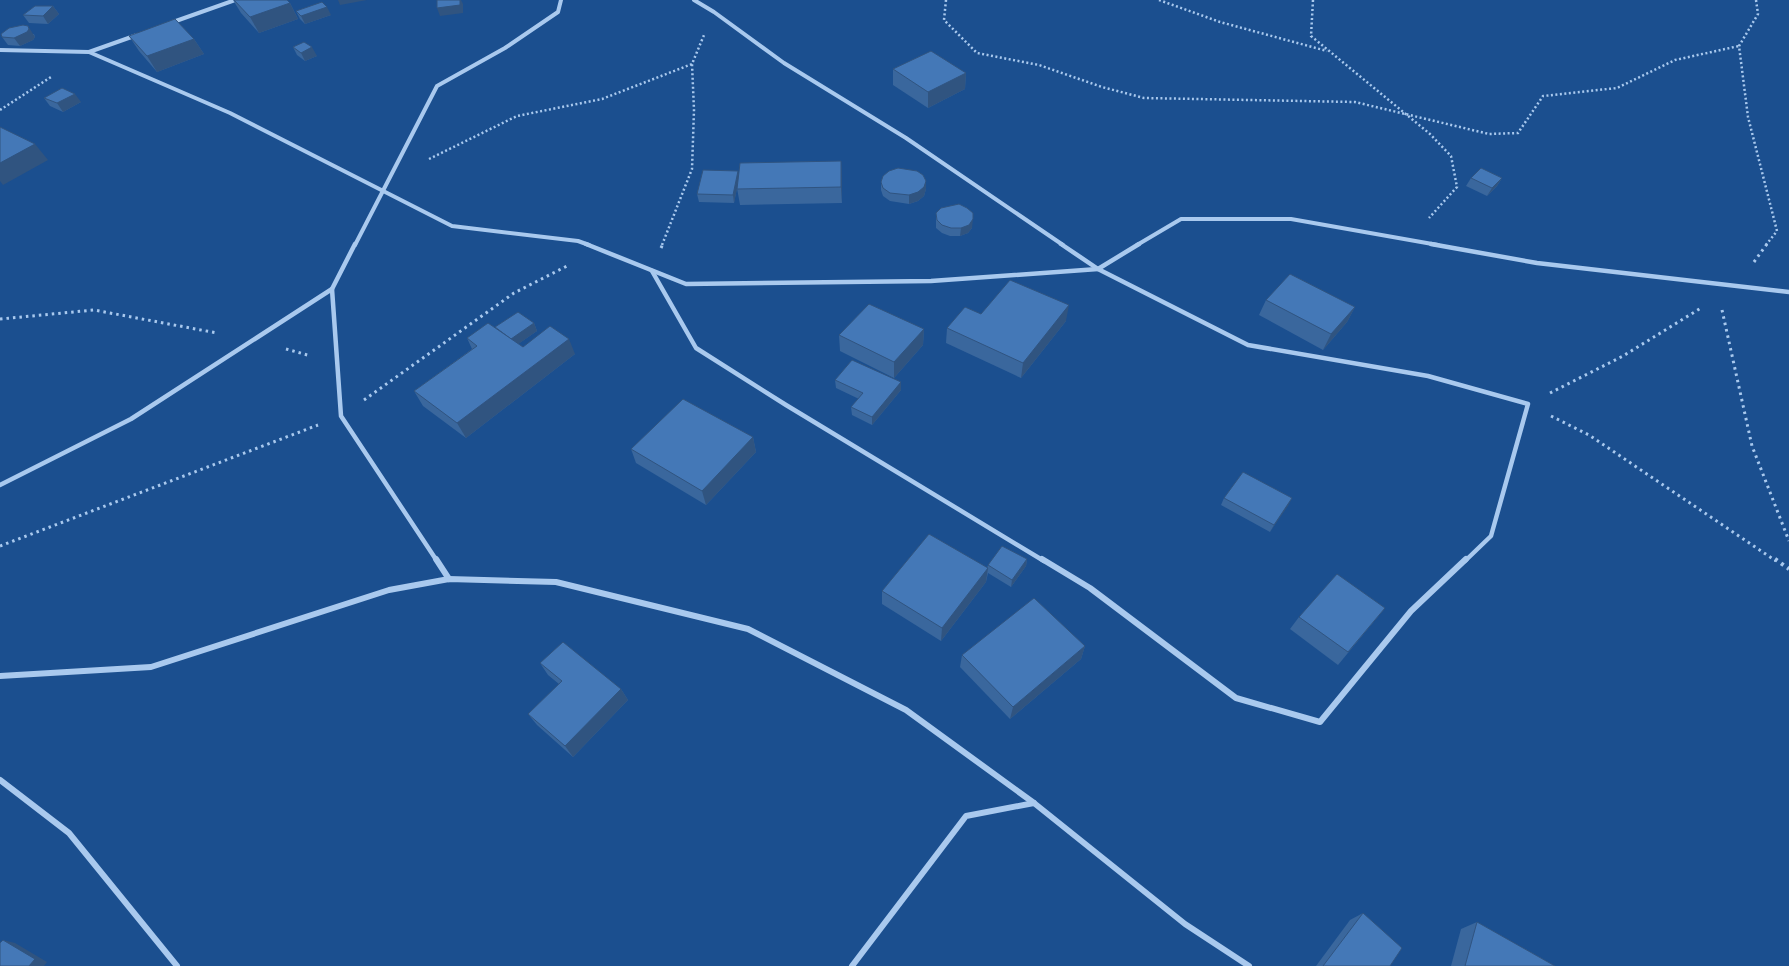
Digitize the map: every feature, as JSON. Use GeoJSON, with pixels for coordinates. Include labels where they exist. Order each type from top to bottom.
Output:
{"type":"FeatureCollection","features":[{"type":"Feature","properties":{"kind":"street"},"geometry":{"type":"LineString","coordinates":[[172,23],[236,0]]}},
{"type":"Feature","properties":{"kind":"street"},"geometry":{"type":"LineString","coordinates":[[0,485],[131,419],[332,290],[437,86],[505,48],[558,12],[561,0]]}},
{"type":"Feature","properties":{"kind":"street"},"geometry":{"type":"LineString","coordinates":[[652,271],[696,348],[786,405],[1090,588],[1236,698],[1320,722],[1411,611],[1491,536],[1528,404],[1428,376],[1248,345],[1098,269],[906,138],[784,63],[714,12],[694,0]]}},
{"type":"Feature","properties":{"kind":"street"},"geometry":{"type":"LineString","coordinates":[[0,50],[89,52],[144,33]]}},
{"type":"Feature","properties":{"kind":"street"},"geometry":{"type":"LineString","coordinates":[[89,52],[230,113],[452,226],[578,241],[686,284],[930,281],[1098,269],[1181,219],[1290,219],[1537,262],[1789,292]]}},
{"type":"Feature","properties":{"kind":"street"},"geometry":{"type":"LineString","coordinates":[[332,290],[341,416],[449,579]]}},
{"type":"Feature","properties":{"kind":"street"},"geometry":{"type":"LineString","coordinates":[[0,676],[151,668],[389,590],[449,579],[556,582],[748,629],[906,710],[1034,803],[1185,924],[1249,966]]}},
{"type":"Feature","properties":{"kind":"street"},"geometry":{"type":"LineString","coordinates":[[0,780],[69,833],[177,966]]}},
{"type":"Feature","properties":{"kind":"street"},"geometry":{"type":"LineString","coordinates":[[852,966],[966,816],[1034,803]]}},
{"type":"Feature","properties":{"kind":"path"},"geometry":{"type":"LineString","coordinates":[[946,0],[944,20],[976,53],[1039,65],[1102,87],[1144,98],[1355,102],[1489,134],[1518,133],[1543,96],[1617,88],[1675,60],[1739,46]]}},
{"type":"Feature","properties":{"kind":"path"},"geometry":{"type":"LineString","coordinates":[[1159,0],[1220,22],[1327,51]]}},
{"type":"Feature","properties":{"kind":"path"},"geometry":{"type":"LineString","coordinates":[[1313,0],[1311,36],[1430,134],[1451,156],[1457,187],[1410,239]]}},
{"type":"Feature","properties":{"kind":"path"},"geometry":{"type":"LineString","coordinates":[[1528,404],[1623,356],[1736,286],[1778,231],[1748,117],[1739,46],[1758,14],[1756,0]]}},
{"type":"Feature","properties":{"kind":"path"},"geometry":{"type":"LineString","coordinates":[[652,271],[692,169],[694,110],[692,64],[714,12]]}},
{"type":"Feature","properties":{"kind":"path"},"geometry":{"type":"LineString","coordinates":[[0,110],[89,52]]}},
{"type":"Feature","properties":{"kind":"path"},"geometry":{"type":"LineString","coordinates":[[391,174],[427,160],[517,116],[602,99],[692,64]]}},
{"type":"Feature","properties":{"kind":"path"},"geometry":{"type":"LineString","coordinates":[[0,546],[341,416],[514,293],[599,250]]}},
{"type":"Feature","properties":{"kind":"path"},"geometry":{"type":"LineString","coordinates":[[1719,297],[1752,446],[1789,541]]}},
{"type":"Feature","properties":{"kind":"path"},"geometry":{"type":"LineString","coordinates":[[0,319],[94,310],[254,339],[338,364]]}},
{"type":"Feature","properties":{"kind":"path"},"geometry":{"type":"LineString","coordinates":[[1528,404],[1589,435],[1789,569]]}},
{"type":"Feature","properties":{"kind":"building"},"geometry":{"type":"Polygon","coordinates":[[[234,0],[287,0],[290,3],[250,17],[234,0]]]}},
{"type":"Feature","properties":{"kind":"building"},"geometry":{"type":"Polygon","coordinates":[[[437,0],[460,0],[460,5],[437,8],[437,0]]]}},
{"type":"Feature","properties":{"kind":"building"},"geometry":{"type":"Polygon","coordinates":[[[322,2],[327,7],[301,16],[296,11],[322,2]]]}},
{"type":"Feature","properties":{"kind":"building"},"geometry":{"type":"Polygon","coordinates":[[[35,6],[53,6],[43,16],[23,15],[35,6]]]}},
{"type":"Feature","properties":{"kind":"building"},"geometry":{"type":"Polygon","coordinates":[[[175,19],[194,39],[147,56],[129,36],[175,19]]]}},
{"type":"Feature","properties":{"kind":"building"},"geometry":{"type":"Polygon","coordinates":[[[23,25],[28,26],[27,32],[14,38],[2,37],[1,34],[9,28],[23,25]]]}},
{"type":"Feature","properties":{"kind":"building"},"geometry":{"type":"Polygon","coordinates":[[[304,42],[312,47],[301,53],[293,47],[304,42]]]}},
{"type":"Feature","properties":{"kind":"building"},"geometry":{"type":"Polygon","coordinates":[[[931,51],[966,73],[928,92],[893,69],[931,51]]]}},
{"type":"Feature","properties":{"kind":"building"},"geometry":{"type":"Polygon","coordinates":[[[62,88],[75,94],[57,103],[44,98],[62,88]]]}},
{"type":"Feature","properties":{"kind":"building"},"geometry":{"type":"Polygon","coordinates":[[[0,127],[35,144],[0,163],[0,127]]]}},
{"type":"Feature","properties":{"kind":"building"},"geometry":{"type":"Polygon","coordinates":[[[841,161],[841,187],[737,189],[740,163],[841,161]]]}},
{"type":"Feature","properties":{"kind":"building"},"geometry":{"type":"Polygon","coordinates":[[[898,168],[917,171],[923,175],[926,181],[924,187],[918,192],[909,195],[890,193],[883,188],[881,182],[883,176],[889,171],[898,168]]]}},
{"type":"Feature","properties":{"kind":"building"},"geometry":{"type":"Polygon","coordinates":[[[1481,168],[1502,178],[1492,188],[1471,178],[1481,168]]]}},
{"type":"Feature","properties":{"kind":"building"},"geometry":{"type":"Polygon","coordinates":[[[703,170],[738,171],[733,195],[697,194],[703,170]]]}},
{"type":"Feature","properties":{"kind":"building"},"geometry":{"type":"Polygon","coordinates":[[[959,204],[973,213],[973,219],[969,225],[961,228],[951,228],[942,225],[937,220],[936,213],[941,208],[959,204]]]}},
{"type":"Feature","properties":{"kind":"building"},"geometry":{"type":"Polygon","coordinates":[[[1290,274],[1355,307],[1331,334],[1266,300],[1290,274]]]}},
{"type":"Feature","properties":{"kind":"building"},"geometry":{"type":"Polygon","coordinates":[[[1010,280],[1069,305],[1023,363],[947,328],[965,307],[981,314],[1010,280]]]}},
{"type":"Feature","properties":{"kind":"building"},"geometry":{"type":"Polygon","coordinates":[[[869,304],[924,329],[894,362],[839,335],[869,304]]]}},
{"type":"Feature","properties":{"kind":"building"},"geometry":{"type":"Polygon","coordinates":[[[518,312],[534,323],[511,339],[495,327],[518,312]]]}},
{"type":"Feature","properties":{"kind":"building"},"geometry":{"type":"Polygon","coordinates":[[[488,323],[523,347],[550,326],[569,339],[457,423],[414,391],[477,346],[467,338],[488,323]]]}},
{"type":"Feature","properties":{"kind":"building"},"geometry":{"type":"Polygon","coordinates":[[[852,360],[901,382],[872,417],[851,407],[863,393],[835,380],[852,360]]]}},
{"type":"Feature","properties":{"kind":"building"},"geometry":{"type":"Polygon","coordinates":[[[683,399],[753,437],[702,491],[631,449],[683,399]]]}},
{"type":"Feature","properties":{"kind":"building"},"geometry":{"type":"Polygon","coordinates":[[[1243,472],[1292,498],[1274,525],[1224,498],[1243,472]]]}},
{"type":"Feature","properties":{"kind":"building"},"geometry":{"type":"Polygon","coordinates":[[[929,534],[988,568],[942,628],[882,591],[929,534]]]}},
{"type":"Feature","properties":{"kind":"building"},"geometry":{"type":"Polygon","coordinates":[[[1002,546],[1027,559],[1012,580],[988,565],[1002,546]]]}},
{"type":"Feature","properties":{"kind":"building"},"geometry":{"type":"Polygon","coordinates":[[[1337,574],[1385,608],[1348,652],[1299,617],[1337,574]]]}},
{"type":"Feature","properties":{"kind":"building"},"geometry":{"type":"Polygon","coordinates":[[[1034,598],[1085,646],[1013,707],[962,655],[1034,598]]]}},
{"type":"Feature","properties":{"kind":"building"},"geometry":{"type":"Polygon","coordinates":[[[563,642],[621,689],[565,746],[528,714],[562,681],[540,663],[563,642]]]}},
{"type":"Feature","properties":{"kind":"building"},"geometry":{"type":"Polygon","coordinates":[[[1363,913],[1402,948],[1390,966],[1323,966],[1363,913]]]}},
{"type":"Feature","properties":{"kind":"building"},"geometry":{"type":"Polygon","coordinates":[[[1477,922],[1555,966],[1465,966],[1477,922]]]}},
{"type":"Feature","properties":{"kind":"building"},"geometry":{"type":"Polygon","coordinates":[[[3,940],[35,959],[29,966],[0,966],[0,943],[3,940]]]}}]}
